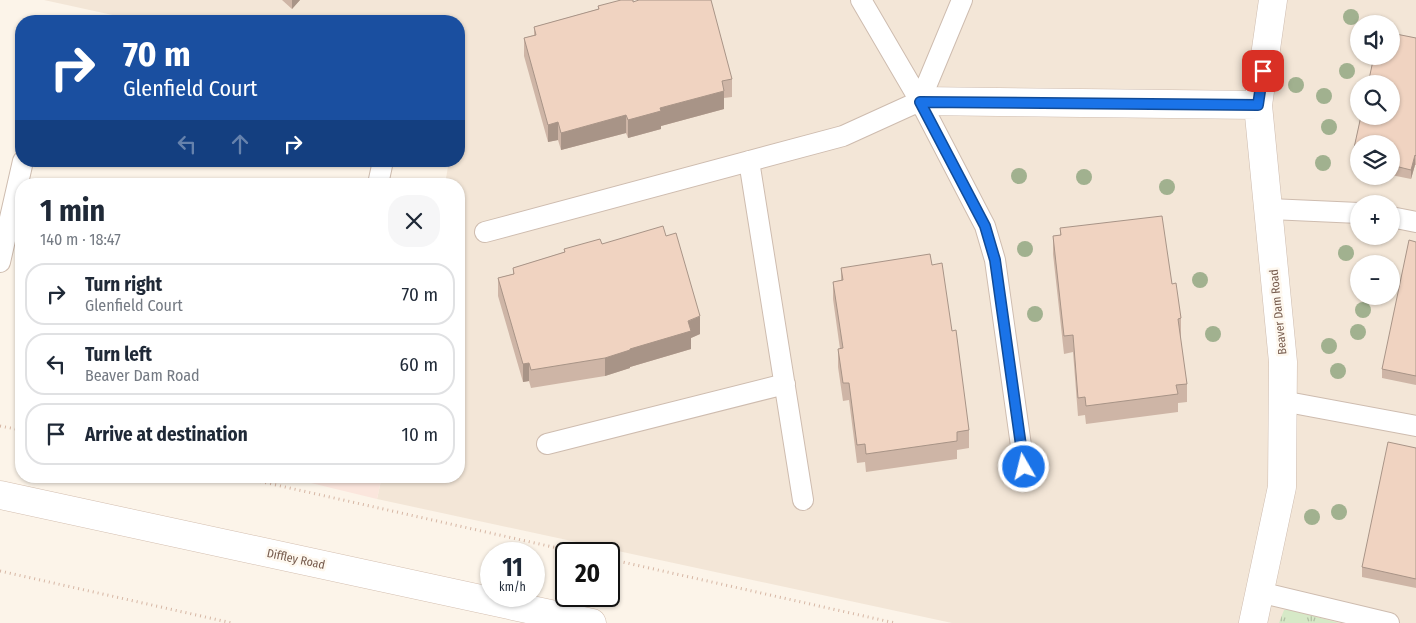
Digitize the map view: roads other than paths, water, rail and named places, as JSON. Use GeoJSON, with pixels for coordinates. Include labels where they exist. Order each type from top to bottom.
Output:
{"type":"FeatureCollection","features":[{"type":"Feature","properties":{"kind":"street","name":"Beaver Dam Road"},"geometry":{"type":"LineString","coordinates":[[1253,623],[1282,487],[1283,362],[1258,105],[1273,0]]}},
{"type":"Feature","properties":{"kind":"street"},"geometry":{"type":"LineString","coordinates":[[920,102],[1258,105]]}},
{"type":"Feature","properties":{"kind":"street","name":"Diffley Road"},"geometry":{"type":"LineString","coordinates":[[0,495],[592,623]]}},
{"type":"Feature","properties":{"kind":"lane"},"geometry":{"type":"LineString","coordinates":[[861,0],[920,102],[985,226],[995,260],[1024,467]]}},
{"type":"Feature","properties":{"kind":"lane"},"geometry":{"type":"LineString","coordinates":[[485,232],[843,136],[920,102],[962,0]]}},
{"type":"Feature","properties":{"kind":"lane"},"geometry":{"type":"LineString","coordinates":[[749,161],[803,500]]}},
{"type":"Feature","properties":{"kind":"lane"},"geometry":{"type":"LineString","coordinates":[[0,262],[15,196]]}},
{"type":"Feature","properties":{"kind":"lane"},"geometry":{"type":"LineString","coordinates":[[1268,209],[1350,214]]}},
{"type":"Feature","properties":{"kind":"lane"},"geometry":{"type":"LineString","coordinates":[[1400,219],[1416,222]]}},
{"type":"Feature","properties":{"kind":"lane"},"geometry":{"type":"LineString","coordinates":[[547,444],[785,384]]}},
{"type":"Feature","properties":{"kind":"lane"},"geometry":{"type":"LineString","coordinates":[[1282,401],[1416,426]]}},
{"type":"Feature","properties":{"kind":"lane"},"geometry":{"type":"LineString","coordinates":[[1259,592],[1389,623]]}}]}
